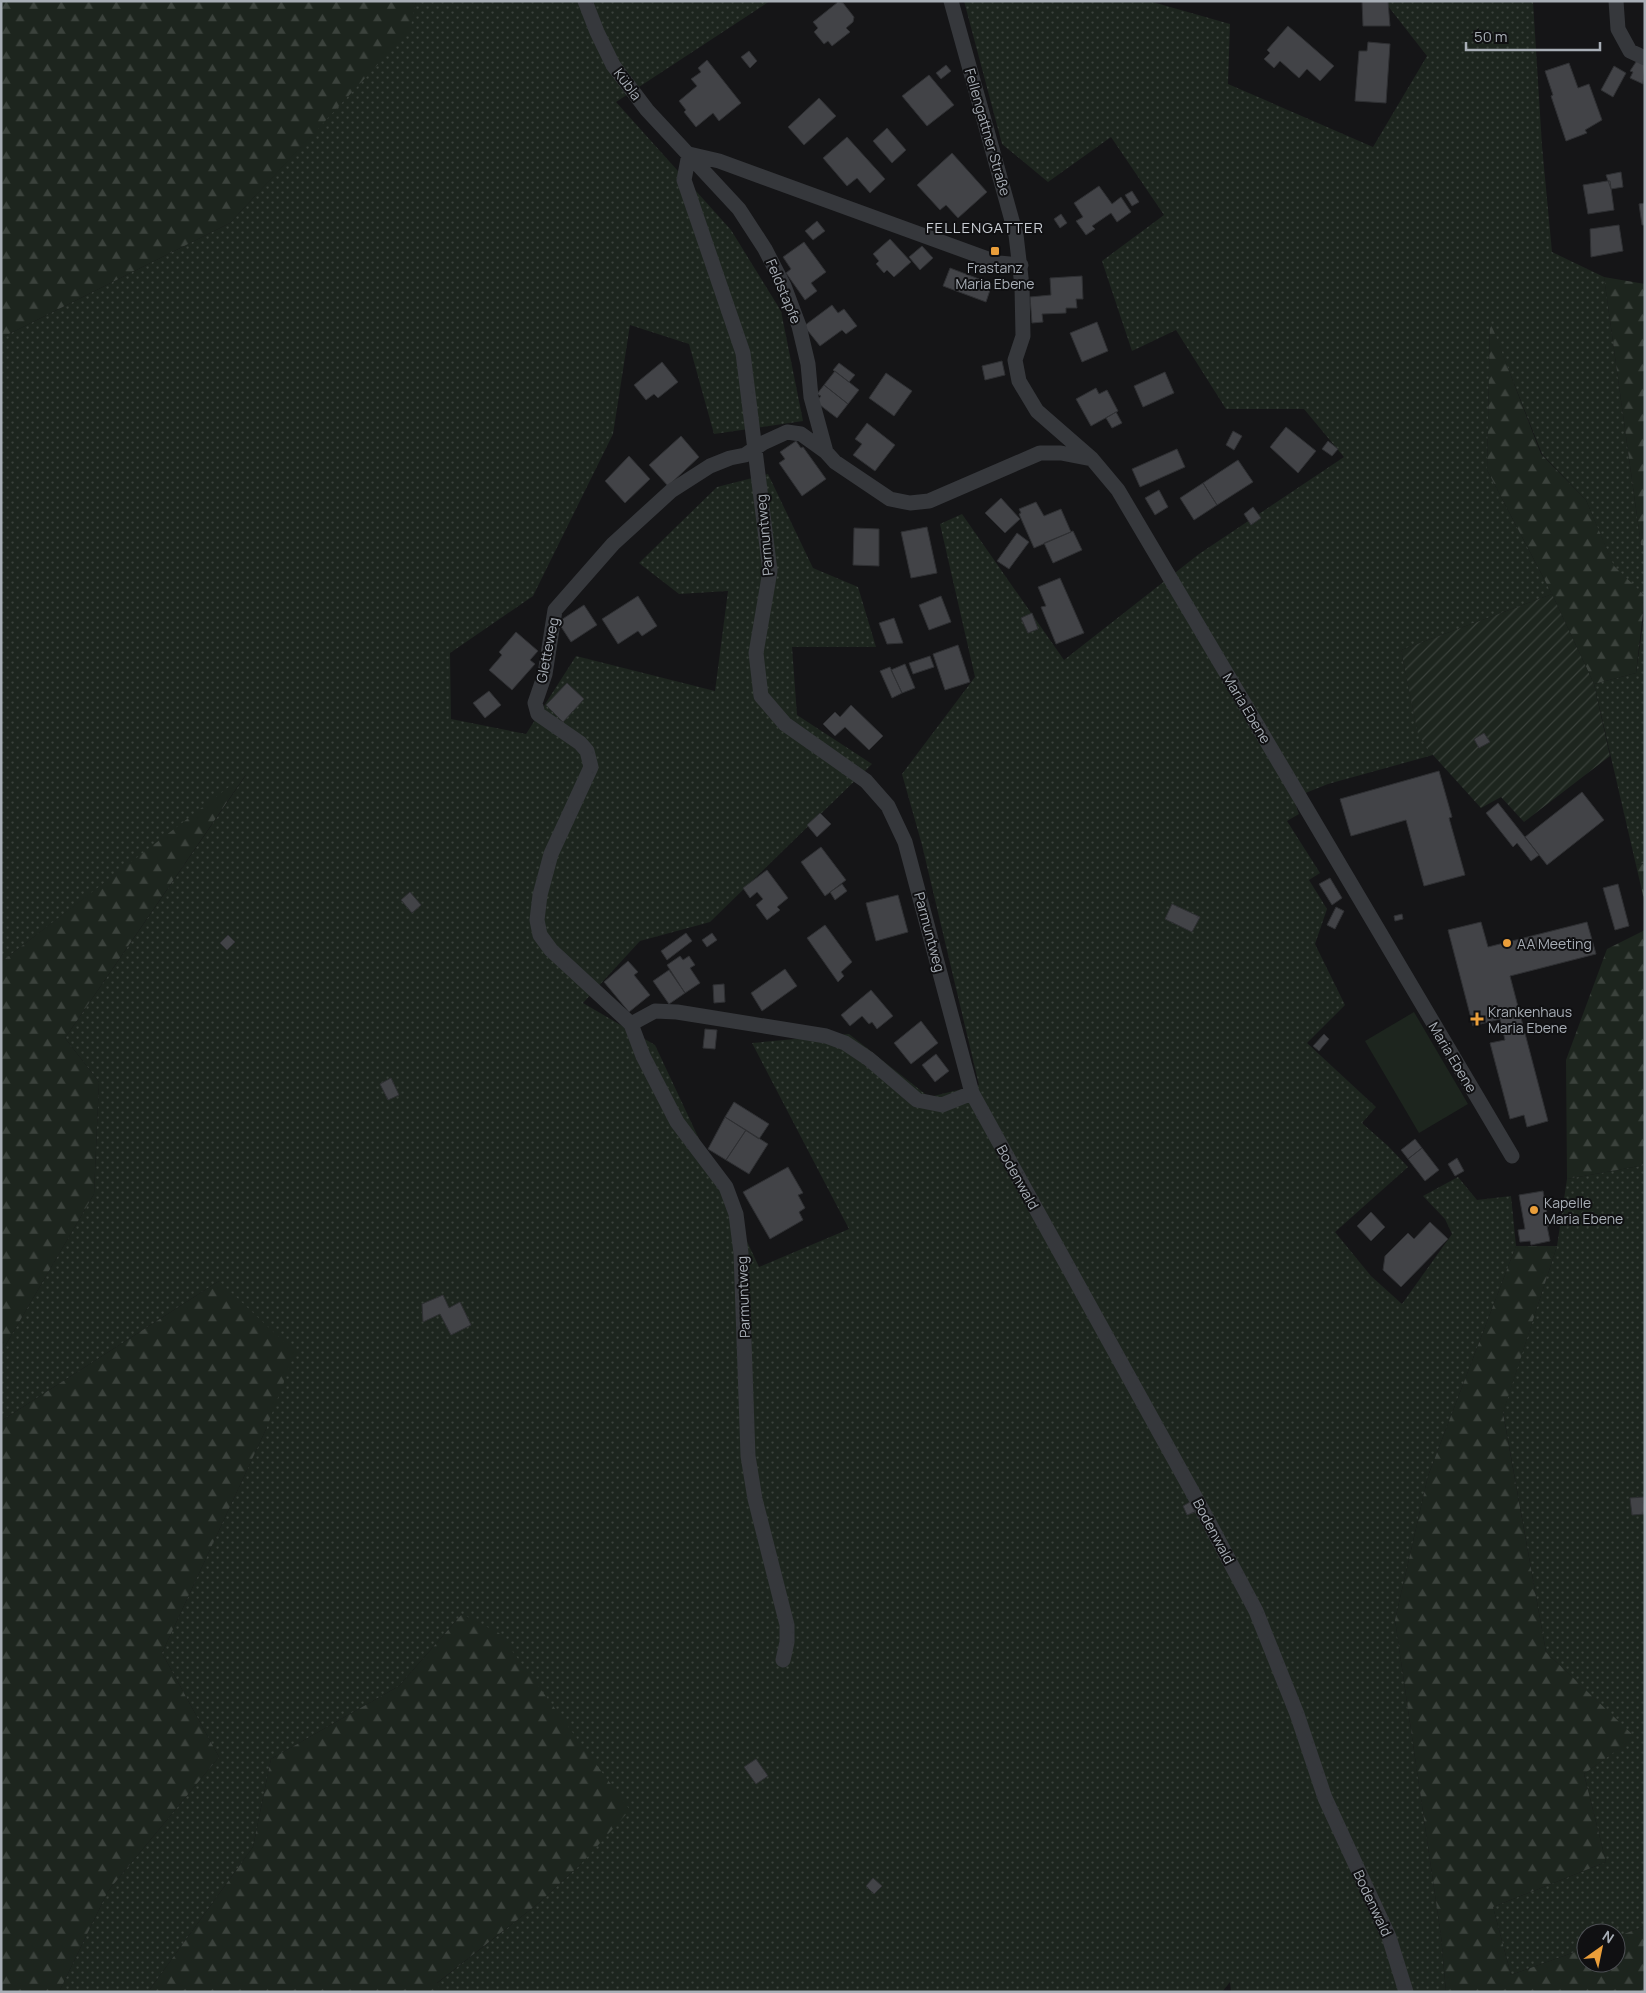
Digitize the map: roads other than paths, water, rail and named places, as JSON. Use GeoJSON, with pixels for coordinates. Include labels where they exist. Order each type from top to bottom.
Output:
{"type":"FeatureCollection","features":[{"type":"Feature","properties":{"kind":"street","name":"Kübla"},"geometry":{"type":"LineString","coordinates":[[585,1],[596,32],[613,65],[647,110],[689,154]]}},
{"type":"Feature","properties":{"kind":"street","name":"Fellengattner Straße"},"geometry":{"type":"LineString","coordinates":[[951,1],[1007,200],[1020,265]]}},
{"type":"Feature","properties":{"kind":"street"},"geometry":{"type":"LineString","coordinates":[[1616,1],[1618,29],[1630,51],[1645,58]]}},
{"type":"Feature","properties":{"kind":"street"},"geometry":{"type":"LineString","coordinates":[[689,154],[720,161],[999,263],[1020,265]]}},
{"type":"Feature","properties":{"kind":"street","name":"Parmuntweg"},"geometry":{"type":"LineString","coordinates":[[689,154],[684,180],[743,353],[770,571],[756,652],[761,696],[785,724],[866,782],[888,806],[905,842],[972,1093]]}},
{"type":"Feature","properties":{"kind":"street","name":"Feldstapfe"},"geometry":{"type":"LineString","coordinates":[[689,154],[739,209],[765,249],[784,286],[799,326],[808,364],[811,397],[826,452]]}},
{"type":"Feature","properties":{"kind":"street","name":"Maria Ebene"},"geometry":{"type":"LineString","coordinates":[[1020,265],[1023,336],[1015,360],[1019,381],[1037,411],[1092,459],[1118,490],[1512,1156]]}},
{"type":"Feature","properties":{"kind":"street"},"geometry":{"type":"LineString","coordinates":[[754,449],[787,432],[801,434],[870,488],[890,498],[910,503],[929,501],[1040,453],[1061,453],[1092,459]]}},
{"type":"Feature","properties":{"kind":"street","name":"Gletteweg"},"geometry":{"type":"LineString","coordinates":[[631,1024],[551,950],[540,935],[537,920],[540,895],[550,854],[591,767],[587,751],[584,747],[538,714],[535,702],[545,674],[555,610],[593,564],[670,491],[690,477],[730,458],[745,455],[754,449]]}},
{"type":"Feature","properties":{"kind":"street"},"geometry":{"type":"LineString","coordinates":[[631,1024],[656,1011],[678,1012],[826,1036],[845,1043],[862,1054],[917,1100],[942,1106],[972,1093]]}},
{"type":"Feature","properties":{"kind":"street","name":"Parmuntweg"},"geometry":{"type":"LineString","coordinates":[[631,1024],[643,1056],[677,1122],[726,1187],[736,1214],[741,1253],[748,1456],[755,1499],[787,1625],[787,1642],[783,1660]]}},
{"type":"Feature","properties":{"kind":"street","name":"Bodenwald"},"geometry":{"type":"LineString","coordinates":[[972,1093],[1204,1513],[1256,1611],[1297,1714],[1325,1798],[1389,1937],[1406,1992]]}},
{"type":"Feature","properties":{"kind":"place","name":"Frastanz Maria Ebene"},"geometry":{"type":"Point","coordinates":[995,251]}},
{"type":"Feature","properties":{"kind":"place","name":"AA Meeting"},"geometry":{"type":"Point","coordinates":[1507,943]}},
{"type":"Feature","properties":{"kind":"place","name":"Krankenhaus Maria Ebene"},"geometry":{"type":"Point","coordinates":[1477,1019]}},
{"type":"Feature","properties":{"kind":"place","name":"Kapelle Maria Ebene"},"geometry":{"type":"Point","coordinates":[1534,1210]}},
{"type":"Feature","properties":{"kind":"district","name":"FELLENGATTER"},"geometry":{"type":"Point","coordinates":[985,227]}}]}
